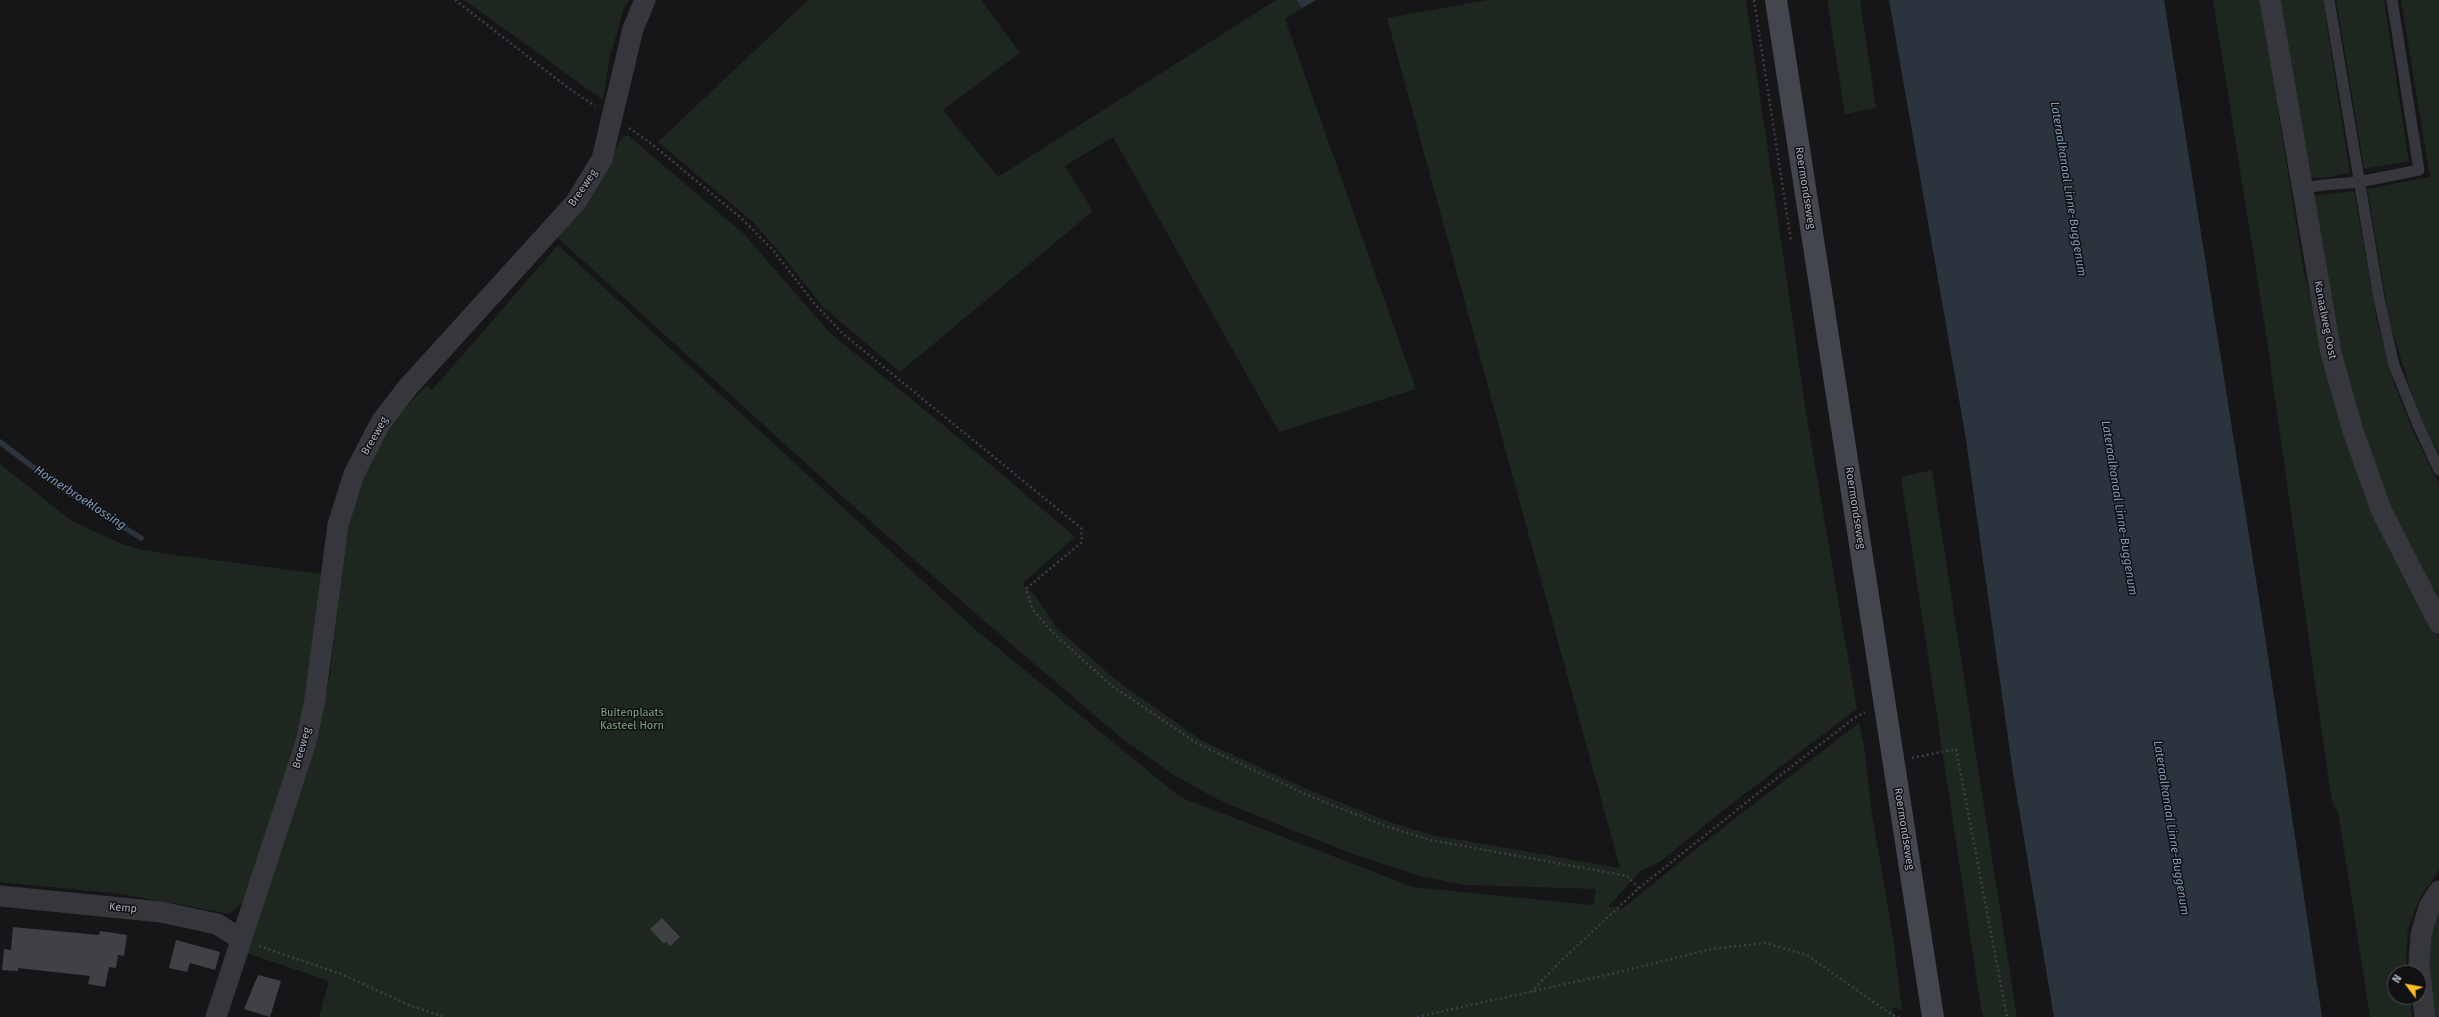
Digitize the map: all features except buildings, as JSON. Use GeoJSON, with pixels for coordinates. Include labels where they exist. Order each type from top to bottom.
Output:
{"type":"FeatureCollection","features":[{"type":"Feature","properties":{"kind":"main road","name":"Roermondseweg"},"geometry":{"type":"LineString","coordinates":[[1776,0],[1933,1017]]}},
{"type":"Feature","properties":{"kind":"street","name":"Breeweg"},"geometry":{"type":"LineString","coordinates":[[216,1017],[306,742],[315,699],[338,525],[354,474],[381,422],[408,387],[576,202],[602,159],[633,29],[645,0]]}},
{"type":"Feature","properties":{"kind":"street","name":"Kanaalweg Oost"},"geometry":{"type":"LineString","coordinates":[[2270,0],[2330,353],[2353,432],[2382,512],[2439,623]]}},
{"type":"Feature","properties":{"kind":"street"},"geometry":{"type":"LineString","coordinates":[[2425,1017],[2419,964],[2422,935],[2428,908],[2439,891]]}},
{"type":"Feature","properties":{"kind":"street","name":"Kemp"},"geometry":{"type":"LineString","coordinates":[[0,896],[161,912],[217,924],[241,939]]}},
{"type":"Feature","properties":{"kind":"lane"},"geometry":{"type":"LineString","coordinates":[[2329,0],[2379,300],[2394,364],[2418,425],[2439,470]]}},
{"type":"Feature","properties":{"kind":"lane"},"geometry":{"type":"LineString","coordinates":[[2301,189],[2323,184],[2359,182],[2419,170],[2392,0]]}},
{"type":"Feature","properties":{"kind":"path"},"geometry":{"type":"LineString","coordinates":[[455,0],[566,87],[648,141],[740,217],[772,249],[814,303],[842,333],[1081,528],[1082,542],[1026,589],[1033,610],[1052,632],[1112,686],[1198,744],[1306,795],[1388,827],[1431,840],[1627,876],[1639,888]]}},
{"type":"Feature","properties":{"kind":"path"},"geometry":{"type":"LineString","coordinates":[[1530,992],[1639,888],[1830,737],[1865,712]]}},
{"type":"Feature","properties":{"kind":"path"},"geometry":{"type":"LineString","coordinates":[[1914,758],[1956,749],[2007,1017]]}},
{"type":"Feature","properties":{"kind":"path"},"geometry":{"type":"LineString","coordinates":[[241,939],[341,974],[409,1005],[444,1017]]}},
{"type":"Feature","properties":{"kind":"path"},"geometry":{"type":"LineString","coordinates":[[1417,1017],[1711,949],[1765,943],[1807,955],[1892,1015],[1899,1017]]}},
{"type":"Feature","properties":{"kind":"green space"},"geometry":{"type":"Polygon","coordinates":[[[464,0],[629,0],[624,8],[610,56],[603,100],[464,0]]]}},
{"type":"Feature","properties":{"kind":"green space"},"geometry":{"type":"Polygon","coordinates":[[[808,0],[981,0],[1020,53],[943,110],[998,177],[1276,0],[1296,0],[1302,8],[1285,19],[1416,389],[1279,432],[1113,137],[1065,166],[1093,211],[900,372],[823,307],[781,254],[753,222],[658,142],[808,0]]]}},
{"type":"Feature","properties":{"kind":"green space","name":"Buitenplaats Kasteel Horn"},"geometry":{"type":"Polygon","coordinates":[[[1487,0],[1746,0],[1807,419],[1857,709],[1726,808],[1661,861],[1639,872],[1608,907],[1623,908],[1711,837],[1859,723],[1864,746],[1872,814],[1893,937],[1902,1010],[1893,1007],[1894,1017],[319,1017],[329,981],[246,953],[318,732],[330,675],[346,528],[362,477],[387,427],[427,385],[432,390],[558,245],[976,630],[1180,797],[1413,887],[1593,905],[1596,889],[1465,885],[1420,876],[1358,856],[1274,823],[1217,799],[1172,774],[1120,737],[983,620],[844,498],[558,238],[585,205],[622,137],[628,135],[745,235],[830,333],[964,442],[1075,537],[1022,584],[1034,594],[1056,627],[1116,680],[1201,740],[1309,790],[1390,822],[1432,835],[1620,868],[1387,18],[1487,0]]]}},
{"type":"Feature","properties":{"kind":"green space"},"geometry":{"type":"Polygon","coordinates":[[[1827,0],[1860,0],[1876,108],[1845,114],[1827,0]]]}},
{"type":"Feature","properties":{"kind":"green space"},"geometry":{"type":"Polygon","coordinates":[[[2213,0],[2260,0],[2304,272],[2320,334],[2413,592],[2439,637],[2439,870],[2419,900],[2408,928],[2406,965],[2387,965],[2387,1005],[2411,1005],[2412,1017],[2370,1017],[2338,811],[2333,806],[2329,783],[2265,327],[2213,0]]]}},
{"type":"Feature","properties":{"kind":"green space"},"geometry":{"type":"Polygon","coordinates":[[[2279,0],[2323,0],[2350,173],[2324,178],[2308,177],[2279,0]]]}},
{"type":"Feature","properties":{"kind":"green space"},"geometry":{"type":"Polygon","coordinates":[[[2336,0],[2384,0],[2409,161],[2364,169],[2336,0]]]}},
{"type":"Feature","properties":{"kind":"green space"},"geometry":{"type":"Polygon","coordinates":[[[2401,0],[2439,0],[2439,455],[2417,411],[2389,320],[2367,189],[2430,177],[2401,0]]]}},
{"type":"Feature","properties":{"kind":"green space"},"geometry":{"type":"Polygon","coordinates":[[[2354,191],[2377,320],[2395,386],[2413,431],[2439,484],[2439,607],[2398,526],[2348,388],[2310,196],[2354,191]]]}},
{"type":"Feature","properties":{"kind":"green space"},"geometry":{"type":"Polygon","coordinates":[[[0,464],[72,521],[122,544],[143,550],[176,555],[322,574],[308,698],[289,763],[244,901],[230,914],[122,894],[0,882],[0,464]]]}},
{"type":"Feature","properties":{"kind":"green space"},"geometry":{"type":"Polygon","coordinates":[[[1932,470],[2017,1017],[1983,1017],[1981,1008],[1901,477],[1932,470]]]}},
{"type":"Feature","properties":{"kind":"green space"},"geometry":{"type":"Polygon","coordinates":[[[2439,907],[2439,1017],[2435,1017],[2429,958],[2431,936],[2439,907]]]}},
{"type":"Feature","properties":{"kind":"water"},"geometry":{"type":"Polygon","coordinates":[[[1296,0],[1316,0],[1302,8],[1296,0]]]}},
{"type":"Feature","properties":{"kind":"water","name":"Lateraalkanaal Linne-Buggenum"},"geometry":{"type":"Polygon","coordinates":[[[1889,0],[2164,0],[2264,630],[2322,1017],[2054,1017],[2013,773],[1965,433],[1889,0]]]}},
{"type":"Feature","properties":{"kind":"waterway","name":"Hornerbroeklossing"},"geometry":{"type":"LineString","coordinates":[[0,442],[62,489],[141,538]]}}]}
